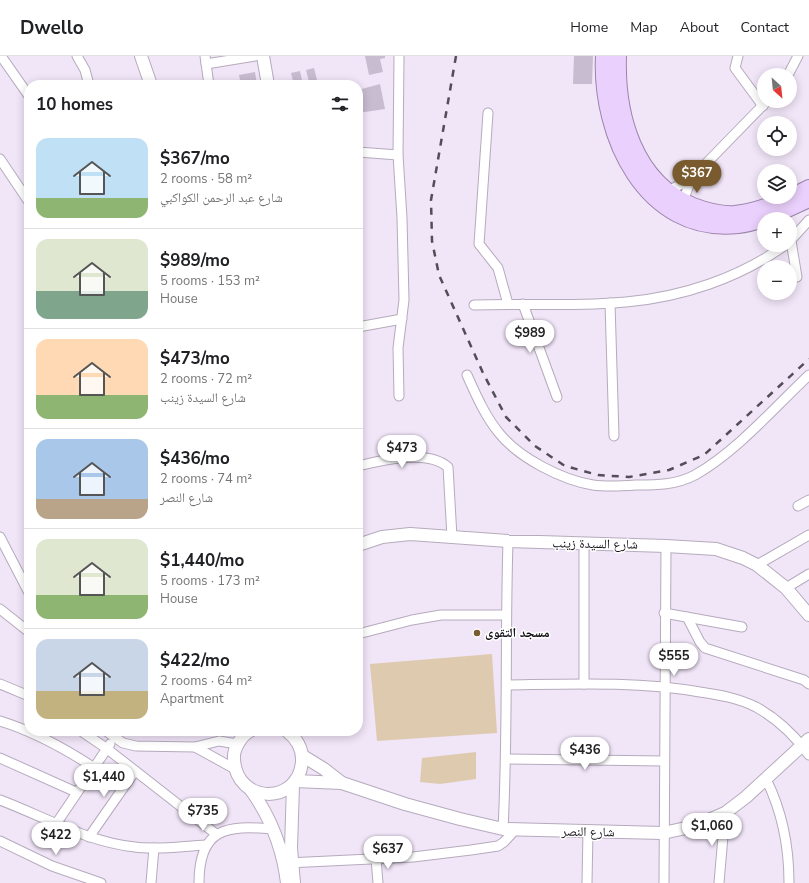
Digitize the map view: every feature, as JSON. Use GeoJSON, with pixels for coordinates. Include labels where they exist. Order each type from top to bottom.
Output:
{"type":"FeatureCollection","features":[{"type":"Feature","properties":{"kind":"highway"},"geometry":{"type":"LineString","coordinates":[[604,56],[603,75],[605,98],[610,120],[622,150],[644,188],[670,211],[689,220],[702,223],[713,225],[738,225],[775,214],[809,199]]}},
{"type":"Feature","properties":{"kind":"highway"},"geometry":{"type":"LineString","coordinates":[[618,56],[620,98],[628,135],[649,172],[666,192],[683,202],[714,212],[734,214],[757,209],[778,202],[809,188]]}},
{"type":"Feature","properties":{"kind":"street"},"geometry":{"type":"LineString","coordinates":[[1,56],[24,89]]}},
{"type":"Feature","properties":{"kind":"street"},"geometry":{"type":"LineString","coordinates":[[77,56],[85,70],[88,80]]}},
{"type":"Feature","properties":{"kind":"street"},"geometry":{"type":"LineString","coordinates":[[141,56],[149,80]]}},
{"type":"Feature","properties":{"kind":"street"},"geometry":{"type":"LineString","coordinates":[[208,80],[205,60],[255,56]]}},
{"type":"Feature","properties":{"kind":"street"},"geometry":{"type":"LineString","coordinates":[[263,56],[267,80]]}},
{"type":"Feature","properties":{"kind":"street"},"geometry":{"type":"LineString","coordinates":[[399,56],[398,155],[402,218],[402,320],[397,356],[399,396]]}},
{"type":"Feature","properties":{"kind":"street"},"geometry":{"type":"LineString","coordinates":[[738,56],[735,68],[757,94]]}},
{"type":"Feature","properties":{"kind":"street"},"geometry":{"type":"LineString","coordinates":[[792,68],[798,56]]}},
{"type":"Feature","properties":{"kind":"street"},"geometry":{"type":"LineString","coordinates":[[666,192],[691,179],[760,108]]}},
{"type":"Feature","properties":{"kind":"street"},"geometry":{"type":"LineString","coordinates":[[488,113],[479,244],[498,268],[508,304]]}},
{"type":"Feature","properties":{"kind":"street"},"geometry":{"type":"LineString","coordinates":[[363,152],[398,155]]}},
{"type":"Feature","properties":{"kind":"street"},"geometry":{"type":"LineString","coordinates":[[0,159],[24,195]]}},
{"type":"Feature","properties":{"kind":"street"},"geometry":{"type":"LineString","coordinates":[[683,202],[691,179]]}},
{"type":"Feature","properties":{"kind":"street"},"geometry":{"type":"LineString","coordinates":[[797,233],[809,220]]}},
{"type":"Feature","properties":{"kind":"street"},"geometry":{"type":"LineString","coordinates":[[474,305],[610,303],[657,298],[702,287],[761,261],[774,252]]}},
{"type":"Feature","properties":{"kind":"street"},"geometry":{"type":"LineString","coordinates":[[610,303],[614,436]]}},
{"type":"Feature","properties":{"kind":"street"},"geometry":{"type":"LineString","coordinates":[[524,304],[557,396]]}},
{"type":"Feature","properties":{"kind":"street"},"geometry":{"type":"LineString","coordinates":[[363,326],[402,320]]}},
{"type":"Feature","properties":{"kind":"street"},"geometry":{"type":"LineString","coordinates":[[467,375],[479,402],[492,424],[516,450],[534,462],[567,477],[601,486],[672,484],[694,475],[729,450],[752,430],[809,375]]}},
{"type":"Feature","properties":{"kind":"street"},"geometry":{"type":"LineString","coordinates":[[363,465],[376,461],[423,457],[443,462],[448,467],[452,537]]}},
{"type":"Feature","properties":{"kind":"street"},"geometry":{"type":"LineString","coordinates":[[798,506],[809,500]]}},
{"type":"Feature","properties":{"kind":"street","name":"شارع السيدة زينب"},"geometry":{"type":"LineString","coordinates":[[363,543],[382,537],[398,535],[716,549],[743,558],[757,565],[786,588],[809,615]]}},
{"type":"Feature","properties":{"kind":"street"},"geometry":{"type":"LineString","coordinates":[[757,565],[809,535]]}},
{"type":"Feature","properties":{"kind":"street"},"geometry":{"type":"LineString","coordinates":[[0,537],[24,583]]}},
{"type":"Feature","properties":{"kind":"street"},"geometry":{"type":"LineString","coordinates":[[288,863],[413,857],[494,847],[504,842],[509,829],[506,759],[506,615],[508,541]]}},
{"type":"Feature","properties":{"kind":"street"},"geometry":{"type":"LineString","coordinates":[[584,544],[584,684]]}},
{"type":"Feature","properties":{"kind":"street"},"geometry":{"type":"LineString","coordinates":[[664,883],[663,833],[666,686],[664,614],[666,546]]}},
{"type":"Feature","properties":{"kind":"street"},"geometry":{"type":"LineString","coordinates":[[786,588],[809,574]]}},
{"type":"Feature","properties":{"kind":"street"},"geometry":{"type":"LineString","coordinates":[[0,609],[24,628]]}},
{"type":"Feature","properties":{"kind":"street"},"geometry":{"type":"LineString","coordinates":[[363,633],[441,614],[506,615]]}},
{"type":"Feature","properties":{"kind":"street"},"geometry":{"type":"LineString","coordinates":[[664,614],[742,627]]}},
{"type":"Feature","properties":{"kind":"street"},"geometry":{"type":"LineString","coordinates":[[687,617],[700,642],[705,648],[804,680],[809,684]]}},
{"type":"Feature","properties":{"kind":"street"},"geometry":{"type":"LineString","coordinates":[[0,684],[24,694]]}},
{"type":"Feature","properties":{"kind":"street"},"geometry":{"type":"LineString","coordinates":[[507,685],[584,684],[666,686],[729,696],[746,702],[775,720],[805,742],[809,755]]}},
{"type":"Feature","properties":{"kind":"street"},"geometry":{"type":"LineString","coordinates":[[0,721],[24,729]]}},
{"type":"Feature","properties":{"kind":"street"},"geometry":{"type":"LineString","coordinates":[[38,736],[55,744],[93,767]]}},
{"type":"Feature","properties":{"kind":"street"},"geometry":{"type":"LineString","coordinates":[[88,736],[106,748],[216,834]]}},
{"type":"Feature","properties":{"kind":"street"},"geometry":{"type":"LineString","coordinates":[[293,736],[297,740],[302,754]]}},
{"type":"Feature","properties":{"kind":"street"},"geometry":{"type":"LineString","coordinates":[[195,747],[234,769],[244,785],[251,790],[262,794],[273,794],[284,791],[294,783],[302,769],[300,736]]}},
{"type":"Feature","properties":{"kind":"street"},"geometry":{"type":"LineString","coordinates":[[56,824],[114,737],[136,746],[195,747],[219,741],[237,739],[234,756],[234,769]]}},
{"type":"Feature","properties":{"kind":"street","name":"شارع النصر"},"geometry":{"type":"LineString","coordinates":[[294,783],[342,783],[431,811],[509,829],[663,833],[695,826],[726,813],[766,779],[805,742]]}},
{"type":"Feature","properties":{"kind":"street","name":"شارع النصر"},"geometry":{"type":"LineString","coordinates":[[302,754],[342,783]]}},
{"type":"Feature","properties":{"kind":"street"},"geometry":{"type":"LineString","coordinates":[[0,758],[76,792]]}},
{"type":"Feature","properties":{"kind":"street"},"geometry":{"type":"LineString","coordinates":[[506,759],[664,761]]}},
{"type":"Feature","properties":{"kind":"street"},"geometry":{"type":"LineString","coordinates":[[89,837],[135,771]]}},
{"type":"Feature","properties":{"kind":"street"},"geometry":{"type":"LineString","coordinates":[[766,779],[780,810],[786,845],[788,883]]}},
{"type":"Feature","properties":{"kind":"street"},"geometry":{"type":"LineString","coordinates":[[287,883],[288,863],[291,848],[294,783]]}},
{"type":"Feature","properties":{"kind":"street"},"geometry":{"type":"LineString","coordinates":[[251,790],[267,815],[288,863],[294,883]]}},
{"type":"Feature","properties":{"kind":"street"},"geometry":{"type":"LineString","coordinates":[[0,800],[89,837],[126,846],[154,848],[206,845]]}},
{"type":"Feature","properties":{"kind":"street"},"geometry":{"type":"LineString","coordinates":[[719,883],[726,813]]}},
{"type":"Feature","properties":{"kind":"street"},"geometry":{"type":"LineString","coordinates":[[255,827],[264,821],[267,815]]}},
{"type":"Feature","properties":{"kind":"street"},"geometry":{"type":"LineString","coordinates":[[199,883],[201,856],[206,845],[216,834],[231,829],[255,827],[273,829]]}},
{"type":"Feature","properties":{"kind":"street"},"geometry":{"type":"LineString","coordinates":[[587,883],[588,831]]}},
{"type":"Feature","properties":{"kind":"street"},"geometry":{"type":"LineString","coordinates":[[0,841],[52,866],[101,883]]}},
{"type":"Feature","properties":{"kind":"street"},"geometry":{"type":"LineString","coordinates":[[151,883],[154,848]]}},
{"type":"Feature","properties":{"kind":"street"},"geometry":{"type":"LineString","coordinates":[[376,858],[378,883]]}},
{"type":"Feature","properties":{"kind":"shaded area"},"geometry":{"type":"Polygon","coordinates":[[[492,654],[497,733],[377,741],[370,664],[492,654]]]}},
{"type":"Feature","properties":{"kind":"shaded area"},"geometry":{"type":"Polygon","coordinates":[[[476,752],[476,779],[440,784],[420,782],[422,758],[476,752]]]}},
{"type":"Feature","properties":{"kind":"building"},"geometry":{"type":"Polygon","coordinates":[[[365,56],[385,56],[385,58],[380,59],[383,72],[369,75],[365,56]]]}},
{"type":"Feature","properties":{"kind":"building"},"geometry":{"type":"Polygon","coordinates":[[[574,56],[593,56],[592,84],[573,84],[574,56]]]}},
{"type":"Feature","properties":{"kind":"building"},"geometry":{"type":"Polygon","coordinates":[[[314,68],[317,80],[308,80],[306,70],[314,68]]]}},
{"type":"Feature","properties":{"kind":"building"},"geometry":{"type":"Polygon","coordinates":[[[300,71],[302,80],[293,80],[291,73],[300,71]]]}},
{"type":"Feature","properties":{"kind":"building"},"geometry":{"type":"Polygon","coordinates":[[[255,72],[256,80],[240,80],[239,75],[255,72]]]}},
{"type":"Feature","properties":{"kind":"building"},"geometry":{"type":"Polygon","coordinates":[[[380,84],[385,109],[363,112],[363,89],[380,84]]]}},
{"type":"Feature","properties":{"kind":"railway"},"geometry":{"type":"LineString","coordinates":[[456,56],[431,200],[432,241],[439,275],[483,373],[506,417],[535,446],[565,466],[598,475],[629,477],[669,470],[704,455],[809,359]]}},
{"type":"Feature","properties":{"kind":"place","name":"مسجد التقوى"},"geometry":{"type":"Point","coordinates":[477,633]}}]}
